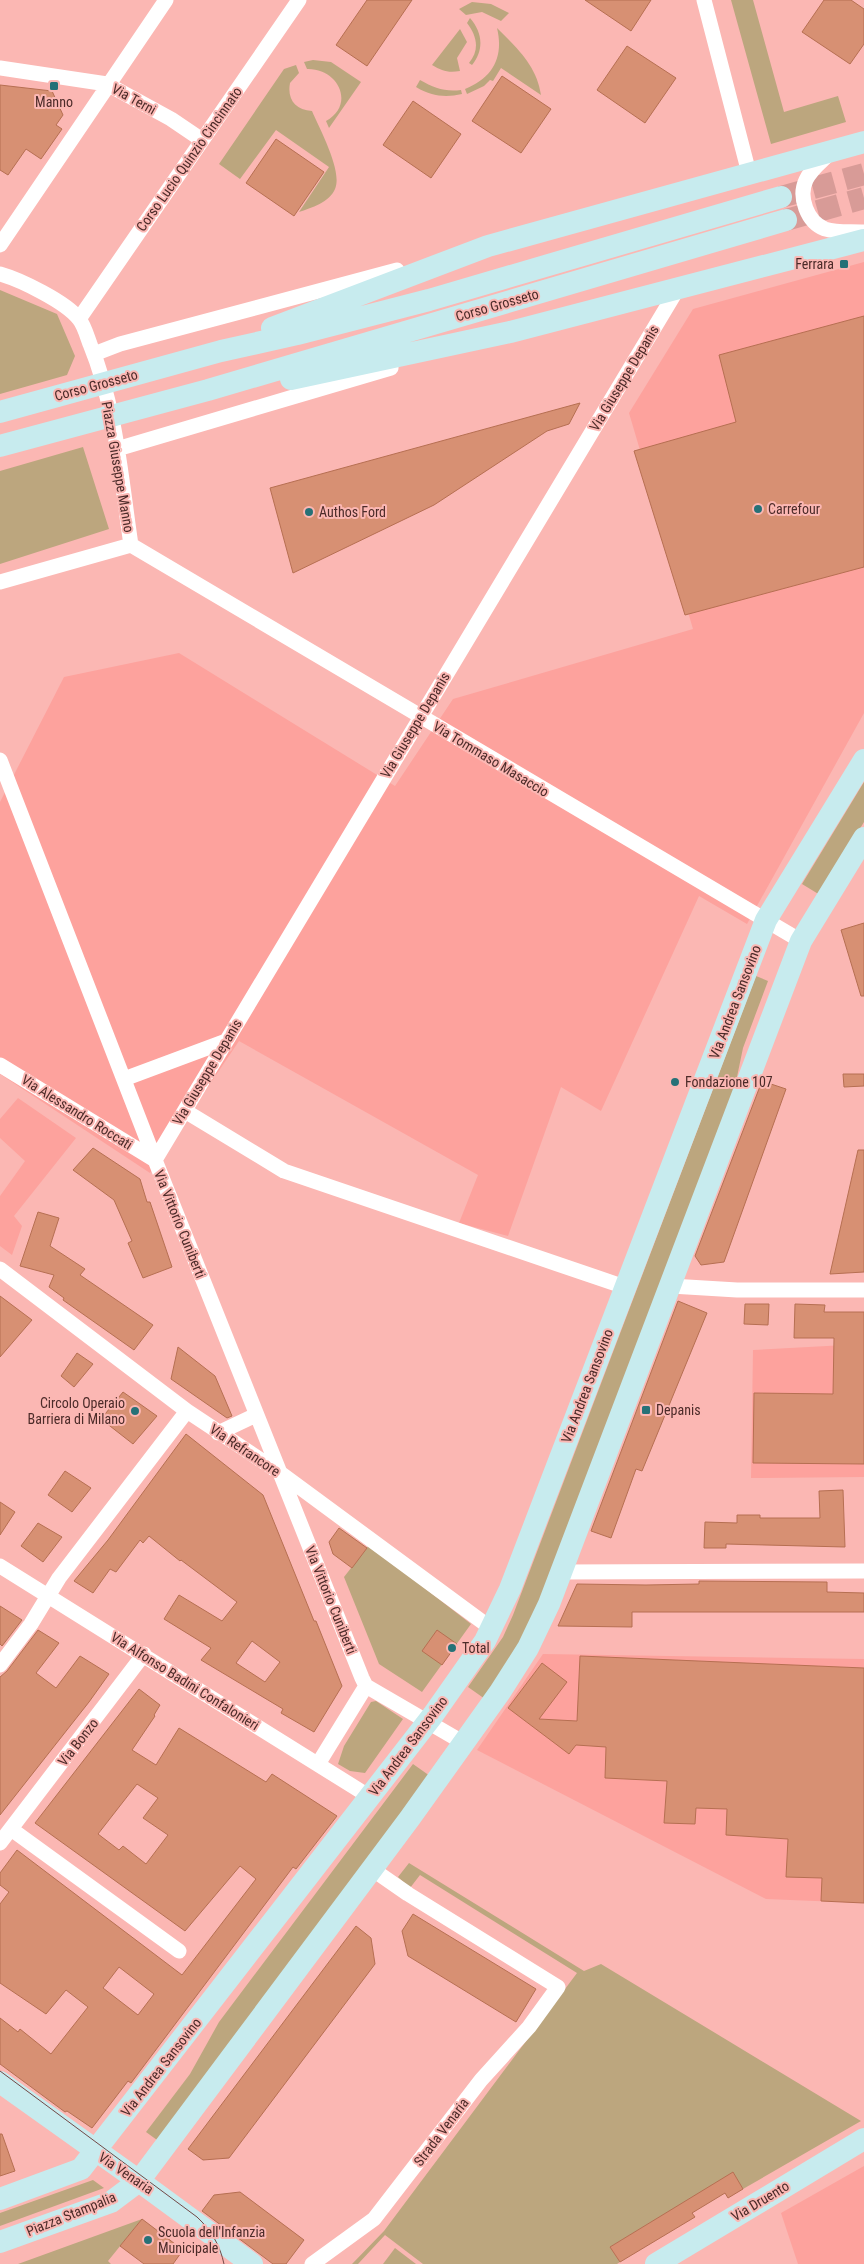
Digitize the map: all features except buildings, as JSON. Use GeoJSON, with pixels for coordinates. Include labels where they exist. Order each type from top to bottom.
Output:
{"type":"FeatureCollection","features":[{"type":"Feature","properties":{"kind":"main road","name":"Corso Grosseto"},"geometry":{"type":"LineString","coordinates":[[221,351],[260,332],[488,246],[864,142]]}},
{"type":"Feature","properties":{"kind":"main road","name":"Corso Grosseto"},"geometry":{"type":"LineString","coordinates":[[0,412],[221,351],[297,334],[429,300],[781,197]]}},
{"type":"Feature","properties":{"kind":"main road","name":"Corso Grosseto"},"geometry":{"type":"LineString","coordinates":[[0,446],[208,390],[786,220]]}},
{"type":"Feature","properties":{"kind":"main road","name":"Corso Grosseto"},"geometry":{"type":"LineString","coordinates":[[208,390],[254,387],[510,332],[864,240]]}},
{"type":"Feature","properties":{"kind":"main road","name":"Via Andrea Sansovino"},"geometry":{"type":"LineString","coordinates":[[96,2152],[429,1721],[467,1669],[492,1629],[510,1589],[766,920],[864,760]]}},
{"type":"Feature","properties":{"kind":"main road"},"geometry":{"type":"LineString","coordinates":[[139,2181],[372,1869],[464,1743],[525,1654],[545,1614],[801,941],[864,838]]}},
{"type":"Feature","properties":{"kind":"main road","name":"Via Venaria"},"geometry":{"type":"LineString","coordinates":[[0,2082],[252,2264]]}},
{"type":"Feature","properties":{"kind":"main road","name":"Via Druento"},"geometry":{"type":"LineString","coordinates":[[656,2264],[864,2139]]}},
{"type":"Feature","properties":{"kind":"main road"},"geometry":{"type":"LineString","coordinates":[[0,2199],[81,2169],[96,2152]]}},
{"type":"Feature","properties":{"kind":"main road","name":"Piazza Stampalia"},"geometry":{"type":"LineString","coordinates":[[0,2242],[111,2202],[139,2181]]}},
{"type":"Feature","properties":{"kind":"street"},"geometry":{"type":"LineString","coordinates":[[0,245],[107,84],[166,0]]}},
{"type":"Feature","properties":{"kind":"street","name":"Corso Lucio Quinzio Cincinnato"},"geometry":{"type":"LineString","coordinates":[[79,319],[299,0]]}},
{"type":"Feature","properties":{"kind":"street"},"geometry":{"type":"LineString","coordinates":[[704,0],[749,173]]}},
{"type":"Feature","properties":{"kind":"street","name":"Via Terni"},"geometry":{"type":"LineString","coordinates":[[0,68],[107,84],[171,119],[202,140]]}},
{"type":"Feature","properties":{"kind":"street"},"geometry":{"type":"LineString","coordinates":[[832,151],[806,179],[803,192],[807,212],[814,222],[826,229],[864,232]]}},
{"type":"Feature","properties":{"kind":"street","name":"Corso Grosseto"},"geometry":{"type":"LineString","coordinates":[[94,354],[120,344],[488,246]]}},
{"type":"Feature","properties":{"kind":"street","name":"Piazza Giuseppe Manno"},"geometry":{"type":"LineString","coordinates":[[0,274],[17,279],[49,296],[79,319],[94,354],[111,415],[131,545],[0,582]]}},
{"type":"Feature","properties":{"kind":"street","name":"Via Giuseppe Depanis"},"geometry":{"type":"LineString","coordinates":[[155,1160],[677,290]]}},
{"type":"Feature","properties":{"kind":"street","name":"Corso Grosseto"},"geometry":{"type":"LineString","coordinates":[[117,449],[510,332]]}},
{"type":"Feature","properties":{"kind":"street","name":"Via Tommaso Masaccio"},"geometry":{"type":"LineString","coordinates":[[131,545],[801,941]]}},
{"type":"Feature","properties":{"kind":"street","name":"Via Vittorio Cuniberti"},"geometry":{"type":"LineString","coordinates":[[0,760],[155,1160],[366,1686]]}},
{"type":"Feature","properties":{"kind":"street"},"geometry":{"type":"LineString","coordinates":[[124,1079],[226,1042]]}},
{"type":"Feature","properties":{"kind":"street","name":"Via Alessandro Roccati"},"geometry":{"type":"LineString","coordinates":[[0,1064],[155,1160]]}},
{"type":"Feature","properties":{"kind":"street"},"geometry":{"type":"LineString","coordinates":[[185,1111],[284,1170],[625,1287]]}},
{"type":"Feature","properties":{"kind":"street","name":"Via Refrancore"},"geometry":{"type":"LineString","coordinates":[[0,1269],[187,1411],[279,1472],[492,1629]]}},
{"type":"Feature","properties":{"kind":"street"},"geometry":{"type":"LineString","coordinates":[[671,1286],[737,1290],[864,1290]]}},
{"type":"Feature","properties":{"kind":"street"},"geometry":{"type":"LineString","coordinates":[[0,1665],[31,1624],[60,1578],[187,1411]]}},
{"type":"Feature","properties":{"kind":"street"},"geometry":{"type":"LineString","coordinates":[[218,1433],[256,1415]]}},
{"type":"Feature","properties":{"kind":"street","name":"Via Alfonso Badini Confalonieri"},"geometry":{"type":"LineString","coordinates":[[0,1566],[144,1654],[370,1797]]}},
{"type":"Feature","properties":{"kind":"street"},"geometry":{"type":"LineString","coordinates":[[561,1572],[864,1571]]}},
{"type":"Feature","properties":{"kind":"street","name":"Via Bonzo"},"geometry":{"type":"LineString","coordinates":[[0,1843],[144,1654]]}},
{"type":"Feature","properties":{"kind":"street"},"geometry":{"type":"LineString","coordinates":[[318,1764],[366,1686],[411,1714],[429,1721],[464,1743]]}},
{"type":"Feature","properties":{"kind":"street"},"geometry":{"type":"LineString","coordinates":[[11,1829],[179,1951]]}},
{"type":"Feature","properties":{"kind":"street","name":"Strada Venaria"},"geometry":{"type":"LineString","coordinates":[[312,2264],[374,2219],[481,2080],[529,2027],[558,1987],[408,1894],[372,1869]]}},
{"type":"Feature","properties":{"kind":"shaded area"},"geometry":{"type":"Polygon","coordinates":[[[731,0],[753,0],[784,112],[838,96],[846,122],[771,144],[731,0]]]}},
{"type":"Feature","properties":{"kind":"shaded area"},"geometry":{"type":"Polygon","coordinates":[[[472,2],[491,4],[509,13],[501,21],[482,12],[466,15],[459,9],[472,2]]]}},
{"type":"Feature","properties":{"kind":"shaded area"},"geometry":{"type":"Polygon","coordinates":[[[470,18],[480,36],[479,53],[472,65],[469,63],[475,53],[476,43],[467,23],[470,18]]]}},
{"type":"Feature","properties":{"kind":"shaded area"},"geometry":{"type":"Polygon","coordinates":[[[497,28],[519,50],[531,66],[541,95],[501,68],[493,81],[490,80],[484,86],[467,94],[465,89],[483,79],[494,65],[499,48],[497,28]]]}},
{"type":"Feature","properties":{"kind":"shaded area"},"geometry":{"type":"Polygon","coordinates":[[[460,29],[467,42],[457,58],[460,71],[445,71],[432,65],[460,29]]]}},
{"type":"Feature","properties":{"kind":"shaded area"},"geometry":{"type":"Polygon","coordinates":[[[313,60],[331,62],[361,82],[329,128],[326,121],[335,114],[340,106],[339,88],[335,81],[327,74],[318,70],[307,69],[304,62],[313,60]]]}},
{"type":"Feature","properties":{"kind":"shaded area"},"geometry":{"type":"Polygon","coordinates":[[[296,65],[299,73],[290,83],[291,99],[297,106],[312,111],[333,161],[337,181],[333,194],[329,198],[320,204],[299,212],[329,167],[276,130],[240,179],[219,164],[284,69],[296,65]]]}},
{"type":"Feature","properties":{"kind":"shaded area"},"geometry":{"type":"Polygon","coordinates":[[[420,80],[440,89],[461,90],[462,94],[444,96],[427,92],[416,87],[420,80]]]}},
{"type":"Feature","properties":{"kind":"shaded area"},"geometry":{"type":"Polygon","coordinates":[[[864,262],[864,713],[747,924],[699,896],[601,1111],[561,1087],[508,1236],[459,1223],[478,1175],[239,1041],[150,1173],[0,1074],[0,802],[64,677],[179,653],[395,786],[453,699],[693,629],[629,413],[693,309],[864,262]]]}},
{"type":"Feature","properties":{"kind":"shaded area"},"geometry":{"type":"Polygon","coordinates":[[[0,290],[57,314],[75,356],[67,375],[0,394],[0,290]]]}},
{"type":"Feature","properties":{"kind":"shaded area"},"geometry":{"type":"Polygon","coordinates":[[[83,447],[109,529],[0,564],[0,471],[83,447]]]}},
{"type":"Feature","properties":{"kind":"shaded area"},"geometry":{"type":"Polygon","coordinates":[[[864,782],[864,822],[820,895],[802,884],[864,782]]]}},
{"type":"Feature","properties":{"kind":"shaded area"},"geometry":{"type":"Polygon","coordinates":[[[756,976],[768,981],[743,1048],[733,1096],[530,1629],[485,1699],[468,1687],[503,1637],[513,1615],[756,976]]]}},
{"type":"Feature","properties":{"kind":"shaded area"},"geometry":{"type":"Polygon","coordinates":[[[18,1098],[76,1138],[14,1216],[22,1226],[12,1255],[0,1246],[0,1196],[25,1161],[0,1138],[0,1119],[18,1098]]]}},
{"type":"Feature","properties":{"kind":"shaded area"},"geometry":{"type":"Polygon","coordinates":[[[864,1344],[864,1477],[751,1478],[753,1350],[864,1344]]]}},
{"type":"Feature","properties":{"kind":"shaded area"},"geometry":{"type":"Polygon","coordinates":[[[369,1545],[471,1624],[422,1692],[379,1664],[344,1577],[369,1545]]]}},
{"type":"Feature","properties":{"kind":"shaded area"},"geometry":{"type":"Polygon","coordinates":[[[543,1654],[864,1659],[864,1903],[766,1899],[477,1750],[543,1654]]]}},
{"type":"Feature","properties":{"kind":"shaded area"},"geometry":{"type":"Polygon","coordinates":[[[376,1701],[403,1719],[365,1773],[350,1771],[338,1764],[344,1746],[371,1702],[376,1701]]]}},
{"type":"Feature","properties":{"kind":"shaded area"},"geometry":{"type":"Polygon","coordinates":[[[413,1764],[430,1776],[157,2140],[146,2132],[190,2074],[219,2022],[413,1764]]]}},
{"type":"Feature","properties":{"kind":"shaded area"},"geometry":{"type":"Polygon","coordinates":[[[409,1863],[584,1971],[601,1964],[861,2121],[743,2189],[733,2173],[610,2247],[620,2262],[617,2264],[423,2264],[385,2235],[358,2264],[352,2264],[384,2231],[577,1973],[420,1875],[410,1888],[398,1877],[409,1863]]]}},
{"type":"Feature","properties":{"kind":"shaded area"},"geometry":{"type":"Polygon","coordinates":[[[864,2166],[864,2264],[798,2264],[781,2213],[864,2166]]]}},
{"type":"Feature","properties":{"kind":"shaded area"},"geometry":{"type":"Polygon","coordinates":[[[93,2180],[104,2188],[0,2226],[0,2213],[93,2180]]]}},
{"type":"Feature","properties":{"kind":"shaded area"},"geometry":{"type":"Polygon","coordinates":[[[142,2219],[108,2261],[111,2264],[18,2264],[142,2219]]]}},
{"type":"Feature","properties":{"kind":"shaded area"},"geometry":{"type":"Polygon","coordinates":[[[395,2248],[416,2264],[383,2264],[395,2248]]]}},
{"type":"Feature","properties":{"kind":"tunnel"},"geometry":{"type":"LineString","coordinates":[[781,197],[864,174]]}},
{"type":"Feature","properties":{"kind":"tunnel"},"geometry":{"type":"LineString","coordinates":[[786,220],[864,198]]}},
{"type":"Feature","properties":{"kind":"tram line"},"geometry":{"type":"LineString","coordinates":[[0,2071],[197,2217],[214,2238],[224,2264]]}},
{"type":"Feature","properties":{"kind":"place","name":"Manno"},"geometry":{"type":"Point","coordinates":[54,86]}},
{"type":"Feature","properties":{"kind":"place","name":"Ferrara"},"geometry":{"type":"Point","coordinates":[844,264]}},
{"type":"Feature","properties":{"kind":"place","name":"Carrefour"},"geometry":{"type":"Point","coordinates":[758,509]}},
{"type":"Feature","properties":{"kind":"place","name":"Authos Ford"},"geometry":{"type":"Point","coordinates":[309,512]}},
{"type":"Feature","properties":{"kind":"place","name":"Fondazione 107"},"geometry":{"type":"Point","coordinates":[675,1082]}},
{"type":"Feature","properties":{"kind":"place","name":"Depanis"},"geometry":{"type":"Point","coordinates":[646,1410]}},
{"type":"Feature","properties":{"kind":"place","name":"Circolo Operaio Barriera di Milano"},"geometry":{"type":"Point","coordinates":[135,1411]}},
{"type":"Feature","properties":{"kind":"place","name":"Total"},"geometry":{"type":"Point","coordinates":[452,1648]}},
{"type":"Feature","properties":{"kind":"place","name":"Scuola dell'Infanzia Municipale"},"geometry":{"type":"Point","coordinates":[148,2240]}}]}
